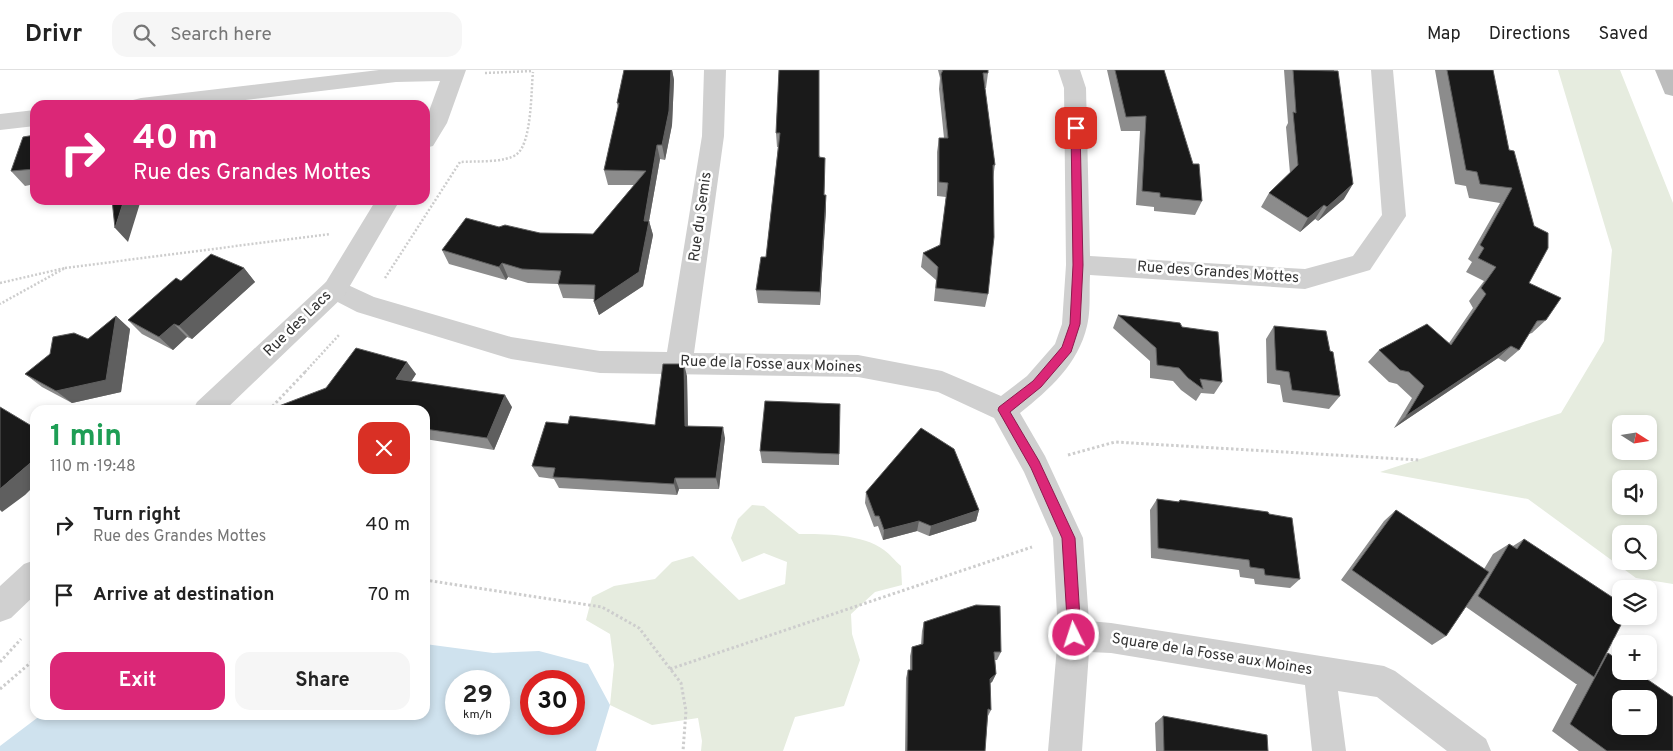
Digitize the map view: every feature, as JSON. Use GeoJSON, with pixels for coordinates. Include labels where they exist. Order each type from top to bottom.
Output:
{"type":"FeatureCollection","features":[{"type":"Feature","properties":{"kind":"main road"},"geometry":{"type":"LineString","coordinates":[[1666,70],[1673,89]]}},
{"type":"Feature","properties":{"kind":"street","name":"Rue du Semis"},"geometry":{"type":"LineString","coordinates":[[679,362],[713,136],[716,70]]}},
{"type":"Feature","properties":{"kind":"street"},"geometry":{"type":"LineString","coordinates":[[1064,751],[1074,635],[1068,538],[1035,465],[1004,410],[1037,384],[1067,349],[1075,324],[1078,265],[1075,88],[1069,70]]}},
{"type":"Feature","properties":{"kind":"street","name":"Rue des Grandes Mottes"},"geometry":{"type":"LineString","coordinates":[[1078,265],[1306,279],[1361,263],[1394,216],[1382,70]]}},
{"type":"Feature","properties":{"kind":"street"},"geometry":{"type":"LineString","coordinates":[[184,100],[396,75],[454,72],[436,123],[430,132]]}},
{"type":"Feature","properties":{"kind":"street"},"geometry":{"type":"LineString","coordinates":[[0,122],[30,119]]}},
{"type":"Feature","properties":{"kind":"street","name":"Rue des Lacs"},"geometry":{"type":"LineString","coordinates":[[212,405],[335,289],[385,205]]}},
{"type":"Feature","properties":{"kind":"street","name":"Rue de la Fosse aux Moines"},"geometry":{"type":"LineString","coordinates":[[335,289],[366,305],[511,348],[600,362],[858,366],[942,382],[1004,410]]}},
{"type":"Feature","properties":{"kind":"street"},"geometry":{"type":"LineString","coordinates":[[0,607],[30,579]]}},
{"type":"Feature","properties":{"kind":"street","name":"Square de la Fosse aux Moines"},"geometry":{"type":"LineString","coordinates":[[1074,635],[1111,638],[1384,682],[1474,751]]}},
{"type":"Feature","properties":{"kind":"street","name":"Square de la Fosse aux Moines"},"geometry":{"type":"LineString","coordinates":[[1320,672],[1329,751]]}},
{"type":"Feature","properties":{"kind":"path"},"geometry":{"type":"LineString","coordinates":[[275,405],[366,305],[460,162],[508,157],[518,154],[525,143],[533,71],[454,72]]}},
{"type":"Feature","properties":{"kind":"path"},"geometry":{"type":"LineString","coordinates":[[0,283],[65,268],[331,234],[367,235]]}},
{"type":"Feature","properties":{"kind":"path"},"geometry":{"type":"LineString","coordinates":[[0,304],[65,268]]}},
{"type":"Feature","properties":{"kind":"path"},"geometry":{"type":"LineString","coordinates":[[1035,465],[1115,442],[1419,460]]}},
{"type":"Feature","properties":{"kind":"path"},"geometry":{"type":"LineString","coordinates":[[670,669],[1038,544]]}},
{"type":"Feature","properties":{"kind":"path"},"geometry":{"type":"LineString","coordinates":[[430,581],[602,607],[639,628],[681,683],[686,711],[683,751]]}},
{"type":"Feature","properties":{"kind":"path"},"geometry":{"type":"LineString","coordinates":[[0,662],[23,636]]}},
{"type":"Feature","properties":{"kind":"path"},"geometry":{"type":"LineString","coordinates":[[0,689],[30,663]]}},
{"type":"Feature","properties":{"kind":"shaded area"},"geometry":{"type":"Polygon","coordinates":[[[1558,70],[1620,70],[1673,203],[1673,584],[1636,578],[1625,570],[1657,570],[1657,525],[1612,525],[1612,560],[1528,499],[1380,472],[1561,413],[1604,341],[1612,250],[1558,70]]]}},
{"type":"Feature","properties":{"kind":"shaded area"},"geometry":{"type":"Polygon","coordinates":[[[752,505],[764,506],[799,534],[843,536],[875,545],[901,566],[902,585],[875,592],[851,614],[852,634],[860,660],[844,706],[795,717],[783,751],[701,751],[702,741],[698,718],[652,725],[610,705],[614,665],[610,634],[586,620],[592,597],[614,586],[655,579],[672,562],[693,556],[739,600],[785,584],[787,562],[764,553],[742,562],[731,538],[738,519],[752,505]]]}},
{"type":"Feature","properties":{"kind":"water"},"geometry":{"type":"Polygon","coordinates":[[[430,645],[493,653],[539,651],[588,664],[610,705],[596,751],[0,751],[0,746],[34,720],[430,720],[430,645]]]}},
{"type":"Feature","properties":{"kind":"building"},"geometry":{"type":"Polygon","coordinates":[[[624,70],[671,70],[669,111],[662,145],[657,145],[644,221],[649,221],[639,272],[594,302],[595,285],[558,284],[561,271],[522,269],[502,263],[499,267],[442,250],[466,218],[499,227],[505,225],[540,233],[593,234],[646,171],[604,170],[619,103],[617,103],[624,70]]]}},
{"type":"Feature","properties":{"kind":"building"},"geometry":{"type":"Polygon","coordinates":[[[779,70],[819,70],[819,157],[825,158],[824,195],[826,195],[820,292],[756,290],[761,257],[766,257],[780,133],[776,133],[779,70]]]}},
{"type":"Feature","properties":{"kind":"building"},"geometry":{"type":"Polygon","coordinates":[[[943,70],[988,70],[988,73],[983,73],[995,165],[993,165],[994,237],[988,294],[936,288],[938,267],[923,253],[940,245],[948,183],[939,182],[939,138],[948,138],[941,74],[943,70]]]}},
{"type":"Feature","properties":{"kind":"building"},"geometry":{"type":"Polygon","coordinates":[[[1115,70],[1164,70],[1193,164],[1199,164],[1202,201],[1160,197],[1160,193],[1142,191],[1146,116],[1126,117],[1115,70]]]}},
{"type":"Feature","properties":{"kind":"building"},"geometry":{"type":"Polygon","coordinates":[[[1293,70],[1338,71],[1353,184],[1327,207],[1324,205],[1308,218],[1269,193],[1298,165],[1293,112],[1296,113],[1293,70]]]}},
{"type":"Feature","properties":{"kind":"building"},"geometry":{"type":"Polygon","coordinates":[[[1447,70],[1493,70],[1509,150],[1514,151],[1534,226],[1548,233],[1548,248],[1529,283],[1561,298],[1546,320],[1537,321],[1519,350],[1511,346],[1406,416],[1424,386],[1409,372],[1400,370],[1379,350],[1427,324],[1451,345],[1486,294],[1481,288],[1496,267],[1478,258],[1484,248],[1480,245],[1512,188],[1480,184],[1477,172],[1466,170],[1447,70]]]}},
{"type":"Feature","properties":{"kind":"building"},"geometry":{"type":"Polygon","coordinates":[[[30,136],[30,169],[11,171],[23,137],[30,136]]]}},
{"type":"Feature","properties":{"kind":"building"},"geometry":{"type":"Polygon","coordinates":[[[113,205],[122,205],[115,228],[113,205]]]}},
{"type":"Feature","properties":{"kind":"building"},"geometry":{"type":"Polygon","coordinates":[[[211,254],[244,268],[179,326],[174,324],[159,337],[128,320],[176,278],[181,281],[211,254]]]}},
{"type":"Feature","properties":{"kind":"building"},"geometry":{"type":"Polygon","coordinates":[[[1118,315],[1180,323],[1182,327],[1218,332],[1222,382],[1200,379],[1203,389],[1188,378],[1179,368],[1157,365],[1156,348],[1118,315]]]}},
{"type":"Feature","properties":{"kind":"building"},"geometry":{"type":"Polygon","coordinates":[[[116,316],[106,380],[56,391],[25,374],[50,354],[53,337],[74,333],[88,339],[116,316]]]}},
{"type":"Feature","properties":{"kind":"building"},"geometry":{"type":"Polygon","coordinates":[[[1274,326],[1326,331],[1330,351],[1333,352],[1340,396],[1292,390],[1289,372],[1276,370],[1274,326]]]}},
{"type":"Feature","properties":{"kind":"building"},"geometry":{"type":"Polygon","coordinates":[[[356,348],[407,362],[396,379],[505,395],[487,438],[430,430],[430,405],[281,405],[326,388],[356,348]]]}},
{"type":"Feature","properties":{"kind":"building"},"geometry":{"type":"Polygon","coordinates":[[[663,364],[684,364],[685,426],[723,427],[716,478],[675,478],[674,484],[553,477],[555,468],[532,466],[546,422],[568,424],[570,416],[655,425],[663,364]]]}},
{"type":"Feature","properties":{"kind":"building"},"geometry":{"type":"Polygon","coordinates":[[[765,401],[840,404],[839,454],[760,451],[765,401]]]}},
{"type":"Feature","properties":{"kind":"building"},"geometry":{"type":"Polygon","coordinates":[[[0,407],[30,425],[30,463],[0,489],[0,407]]]}},
{"type":"Feature","properties":{"kind":"building"},"geometry":{"type":"Polygon","coordinates":[[[921,428],[954,449],[979,510],[931,526],[919,521],[884,530],[879,516],[875,516],[866,492],[921,428]]]}},
{"type":"Feature","properties":{"kind":"building"},"geometry":{"type":"Polygon","coordinates":[[[1157,499],[1179,502],[1180,500],[1268,512],[1269,514],[1292,518],[1300,579],[1265,575],[1264,569],[1250,567],[1249,560],[1158,548],[1157,499]]]}},
{"type":"Feature","properties":{"kind":"building"},"geometry":{"type":"Polygon","coordinates":[[[1396,510],[1489,572],[1446,636],[1352,570],[1396,510]]]}},
{"type":"Feature","properties":{"kind":"building"},"geometry":{"type":"Polygon","coordinates":[[[1524,539],[1612,597],[1612,625],[1621,625],[1616,635],[1612,635],[1612,642],[1594,677],[1478,596],[1509,544],[1517,549],[1524,539]]]}},
{"type":"Feature","properties":{"kind":"building"},"geometry":{"type":"Polygon","coordinates":[[[976,605],[1000,606],[1001,652],[994,652],[996,674],[990,679],[991,710],[988,709],[985,751],[907,751],[908,670],[912,670],[912,647],[923,644],[924,622],[976,605]]]}},
{"type":"Feature","properties":{"kind":"building"},"geometry":{"type":"Polygon","coordinates":[[[1608,653],[1612,656],[1612,680],[1648,680],[1673,697],[1673,751],[1607,751],[1570,724],[1608,653]]]}},
{"type":"Feature","properties":{"kind":"building"},"geometry":{"type":"Polygon","coordinates":[[[1163,716],[1267,735],[1268,751],[1164,751],[1163,716]]]}},
{"type":"Feature","properties":{"kind":"route"},"geometry":{"type":"LineString","coordinates":[[1074,635],[1068,538],[1035,465],[1004,410],[1037,384],[1067,349],[1075,324],[1078,265],[1076,128]]}}]}
